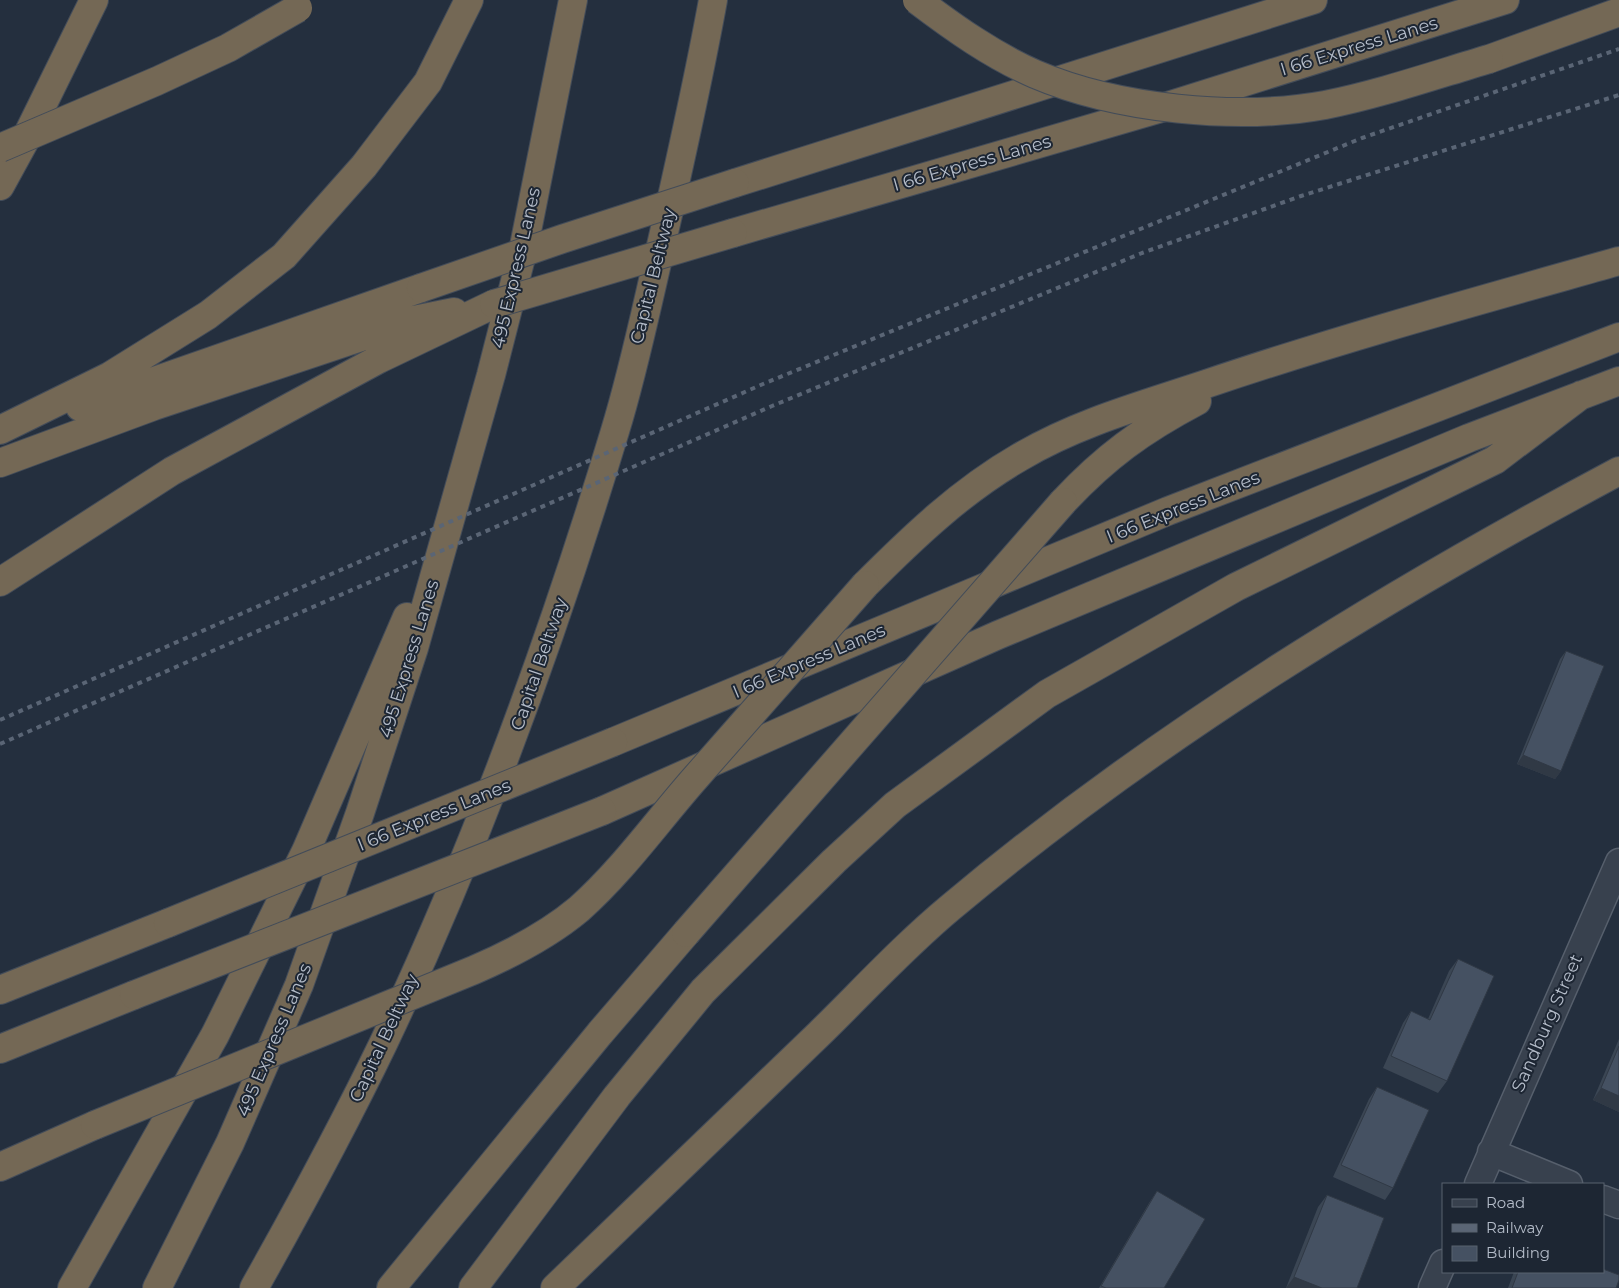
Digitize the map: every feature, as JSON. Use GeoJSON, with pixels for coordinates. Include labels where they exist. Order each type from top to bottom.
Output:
{"type":"FeatureCollection","features":[{"type":"Feature","properties":{"kind":"highway"},"geometry":{"type":"LineString","coordinates":[[0,186],[23,144],[94,0]]}},
{"type":"Feature","properties":{"kind":"highway"},"geometry":{"type":"LineString","coordinates":[[0,430],[118,371],[208,315],[284,256],[364,166],[428,82],[469,0]]}},
{"type":"Feature","properties":{"kind":"highway","name":"495 Express Lanes"},"geometry":{"type":"LineString","coordinates":[[157,1288],[230,1143],[299,985],[360,813],[414,648],[491,375],[524,246],[572,0]]}},
{"type":"Feature","properties":{"kind":"highway","name":"Capital Beltway"},"geometry":{"type":"LineString","coordinates":[[254,1288],[383,1044],[442,911],[502,768],[528,698],[616,428],[690,120],[713,0]]}},
{"type":"Feature","properties":{"kind":"highway"},"geometry":{"type":"LineString","coordinates":[[917,0],[974,41],[1035,74],[1091,92],[1155,105],[1196,110],[1281,110],[1324,105],[1392,88],[1489,59],[1619,12]]}},
{"type":"Feature","properties":{"kind":"highway"},"geometry":{"type":"LineString","coordinates":[[0,436],[562,239],[1313,0]]}},
{"type":"Feature","properties":{"kind":"highway","name":"I 66 Express Lanes"},"geometry":{"type":"LineString","coordinates":[[410,332],[494,304],[1168,106],[1506,0]]}},
{"type":"Feature","properties":{"kind":"highway"},"geometry":{"type":"LineString","coordinates":[[0,148],[157,82],[228,48],[303,4]]}},
{"type":"Feature","properties":{"kind":"highway"},"geometry":{"type":"LineString","coordinates":[[0,1167],[95,1125],[474,970],[509,955],[544,934],[578,909],[612,877],[676,799],[865,585],[944,510],[989,476],[1021,456],[1060,436],[1102,420],[1334,343],[1619,260]]}},
{"type":"Feature","properties":{"kind":"highway"},"geometry":{"type":"LineString","coordinates":[[0,463],[154,406],[410,332]]}},
{"type":"Feature","properties":{"kind":"highway"},"geometry":{"type":"LineString","coordinates":[[0,582],[172,471],[410,332]]}},
{"type":"Feature","properties":{"kind":"highway","name":"I 66 Express Lanes"},"geometry":{"type":"LineString","coordinates":[[0,990],[613,742],[1168,512],[1619,337]]}},
{"type":"Feature","properties":{"kind":"highway"},"geometry":{"type":"LineString","coordinates":[[391,1288],[600,1033],[1063,502],[1116,451],[1164,418],[1238,381],[1334,343]]}},
{"type":"Feature","properties":{"kind":"highway"},"geometry":{"type":"LineString","coordinates":[[0,1049],[602,810],[1007,631],[1469,438],[1619,381]]}},
{"type":"Feature","properties":{"kind":"highway"},"geometry":{"type":"LineString","coordinates":[[473,1288],[617,1096],[703,991],[834,861],[895,805],[1047,694],[1236,587],[1496,460],[1581,395]]}},
{"type":"Feature","properties":{"kind":"highway"},"geometry":{"type":"LineString","coordinates":[[556,1288],[948,910],[1070,811],[1192,724],[1350,625],[1512,528],[1619,471]]}},
{"type":"Feature","properties":{"kind":"highway"},"geometry":{"type":"LineString","coordinates":[[72,1288],[214,1035],[306,851],[458,493]]}},
{"type":"Feature","properties":{"kind":"highway"},"geometry":{"type":"LineString","coordinates":[[0,1064],[68,1022]]}},
{"type":"Feature","properties":{"kind":"street","name":"Sandburg Street"},"geometry":{"type":"LineString","coordinates":[[1478,1183],[1616,878]]}},
{"type":"Feature","properties":{"kind":"street"},"geometry":{"type":"LineString","coordinates":[[1491,1152],[1566,1183]]}},
{"type":"Feature","properties":{"kind":"street"},"geometry":{"type":"LineString","coordinates":[[1604,1199],[1619,1205]]}},
{"type":"Feature","properties":{"kind":"street"},"geometry":{"type":"LineString","coordinates":[[1432,1288],[1442,1265]]}},
{"type":"Feature","properties":{"kind":"building"},"geometry":{"type":"Polygon","coordinates":[[[1566,651],[1604,666],[1561,771],[1523,755],[1566,651]]]}},
{"type":"Feature","properties":{"kind":"building"},"geometry":{"type":"Polygon","coordinates":[[[1458,959],[1494,976],[1447,1081],[1391,1056],[1411,1011],[1430,1020],[1458,959]]]}},
{"type":"Feature","properties":{"kind":"building"},"geometry":{"type":"Polygon","coordinates":[[[1619,1046],[1619,1096],[1601,1088],[1619,1046]]]}},
{"type":"Feature","properties":{"kind":"building"},"geometry":{"type":"Polygon","coordinates":[[[1377,1087],[1429,1110],[1393,1188],[1341,1165],[1377,1087]]]}},
{"type":"Feature","properties":{"kind":"building"},"geometry":{"type":"Polygon","coordinates":[[[1157,1191],[1205,1219],[1164,1288],[1106,1288],[1101,1286],[1157,1191]]]}},
{"type":"Feature","properties":{"kind":"building"},"geometry":{"type":"Polygon","coordinates":[[[1327,1195],[1384,1218],[1357,1288],[1322,1288],[1294,1277],[1327,1195]]]}},
{"type":"Feature","properties":{"kind":"building"},"geometry":{"type":"Polygon","coordinates":[[[1604,1269],[1619,1275],[1616,1288],[1512,1288],[1518,1273],[1604,1273],[1604,1269]]]}},
{"type":"Feature","properties":{"kind":"railway"},"geometry":{"type":"LineString","coordinates":[[0,720],[763,384],[1362,138],[1619,49]]}},
{"type":"Feature","properties":{"kind":"railway"},"geometry":{"type":"LineString","coordinates":[[0,744],[772,406],[1142,253],[1301,196],[1619,95]]}}]}
